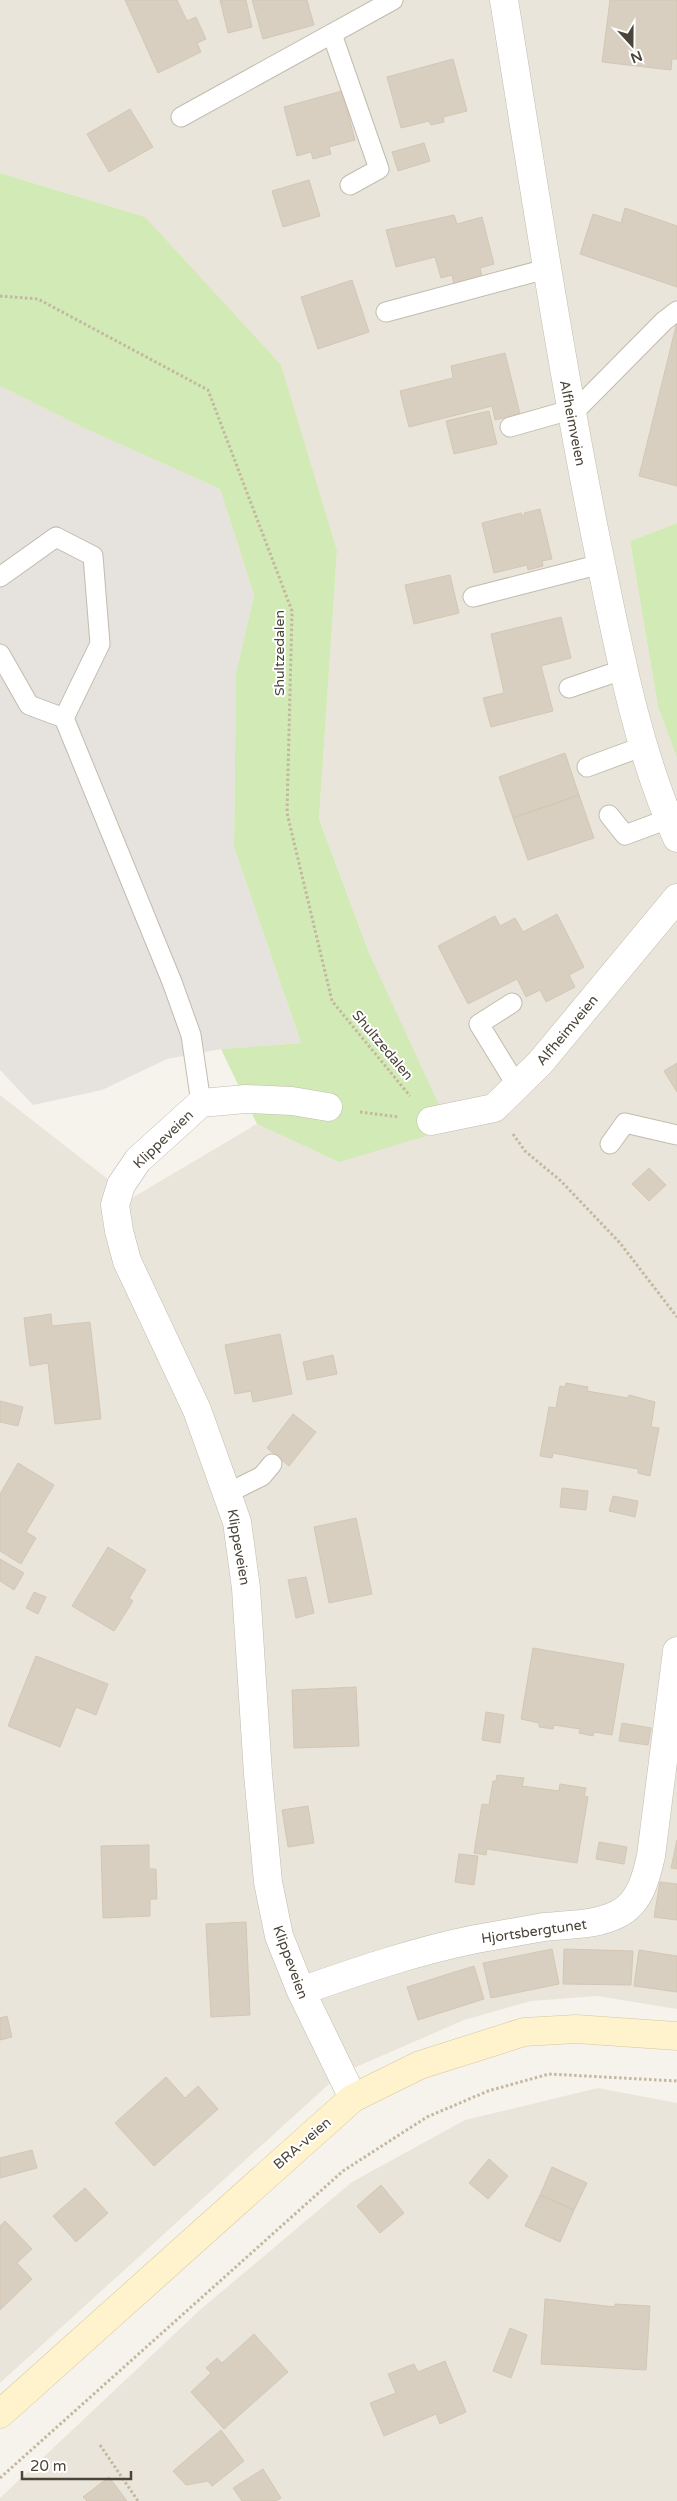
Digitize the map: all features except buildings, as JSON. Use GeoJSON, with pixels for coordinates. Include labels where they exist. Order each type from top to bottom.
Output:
{"type":"FeatureCollection","features":[{"type":"Feature","properties":{"kind":"main road","name":"BRA-veien"},"geometry":{"type":"LineString","coordinates":[[0,2414],[353,2098],[420,2065],[524,2032],[576,2029],[677,2036]]}},
{"type":"Feature","properties":{"kind":"street","name":"Alfheimveien"},"geometry":{"type":"LineString","coordinates":[[504,0],[546,269],[571,413],[601,564],[644,746],[673,829]]}},
{"type":"Feature","properties":{"kind":"street","name":"Alfheimveien"},"geometry":{"type":"LineString","coordinates":[[494,1108],[540,1064],[677,898]]}},
{"type":"Feature","properties":{"kind":"street","name":"Klippeveien"},"geometry":{"type":"LineString","coordinates":[[328,1108],[292,1101],[246,1099],[201,1104],[138,1160],[121,1184],[115,1205],[119,1231],[128,1261],[197,1410],[238,1522],[246,1588],[258,1774],[268,1882],[279,1936],[300,1991],[353,2098]]}},
{"type":"Feature","properties":{"kind":"street"},"geometry":{"type":"LineString","coordinates":[[431,1121],[494,1108]]}},
{"type":"Feature","properties":{"kind":"street","name":"Hjortsbergtunet"},"geometry":{"type":"LineString","coordinates":[[300,1991],[375,1965],[474,1940],[546,1927],[590,1924],[620,1914],[635,1900],[645,1882],[651,1856],[677,1651]]}},
{"type":"Feature","properties":{"kind":"lane"},"geometry":{"type":"LineString","coordinates":[[181,117],[393,0]]}},
{"type":"Feature","properties":{"kind":"lane"},"geometry":{"type":"LineString","coordinates":[[332,34],[379,168],[350,185]]}},
{"type":"Feature","properties":{"kind":"lane"},"geometry":{"type":"LineString","coordinates":[[386,312],[546,269]]}},
{"type":"Feature","properties":{"kind":"lane"},"geometry":{"type":"LineString","coordinates":[[510,427],[571,413],[664,321],[677,311]]}},
{"type":"Feature","properties":{"kind":"lane"},"geometry":{"type":"LineString","coordinates":[[0,577],[56,537],[94,556],[100,644],[64,718]]}},
{"type":"Feature","properties":{"kind":"lane"},"geometry":{"type":"LineString","coordinates":[[473,596],[601,564]]}},
{"type":"Feature","properties":{"kind":"lane"},"geometry":{"type":"LineString","coordinates":[[0,654],[29,705],[64,718],[172,982],[191,1035],[201,1104]]}},
{"type":"Feature","properties":{"kind":"lane"},"geometry":{"type":"LineString","coordinates":[[569,688],[625,669]]}},
{"type":"Feature","properties":{"kind":"lane"},"geometry":{"type":"LineString","coordinates":[[588,767],[644,746]]}},
{"type":"Feature","properties":{"kind":"lane"},"geometry":{"type":"LineString","coordinates":[[609,815],[625,835],[673,829]]}},
{"type":"Feature","properties":{"kind":"lane"},"geometry":{"type":"LineString","coordinates":[[512,1003],[479,1024],[517,1086]]}},
{"type":"Feature","properties":{"kind":"lane"},"geometry":{"type":"LineString","coordinates":[[610,1144],[625,1123],[677,1135]]}},
{"type":"Feature","properties":{"kind":"lane"},"geometry":{"type":"LineString","coordinates":[[228,1493],[262,1476],[272,1464]]}},
{"type":"Feature","properties":{"kind":"path","name":"Shultzedalen"},"geometry":{"type":"LineString","coordinates":[[0,296],[38,299],[208,390],[292,611],[287,813],[332,1001],[431,1121]]}},
{"type":"Feature","properties":{"kind":"path"},"geometry":{"type":"LineString","coordinates":[[328,1108],[431,1121]]}},
{"type":"Feature","properties":{"kind":"path"},"geometry":{"type":"LineString","coordinates":[[494,1108],[525,1151],[561,1181],[620,1243],[677,1317]]}},
{"type":"Feature","properties":{"kind":"path"},"geometry":{"type":"LineString","coordinates":[[0,2478],[343,2171],[427,2117],[488,2091],[549,2074],[677,2081]]}},
{"type":"Feature","properties":{"kind":"path"},"geometry":{"type":"LineString","coordinates":[[100,2445],[138,2501]]}},
{"type":"Feature","properties":{"kind":"shaded area"},"geometry":{"type":"Polygon","coordinates":[[[0,0],[677,0],[677,523],[630,541],[658,707],[677,758],[677,2009],[597,1996],[531,2001],[464,2020],[340,2074],[0,2383],[0,1095],[132,1198],[257,1124],[339,1162],[369,953],[319,819],[337,551],[145,217],[0,173],[0,0]]]}},
{"type":"Feature","properties":{"kind":"shaded area"},"geometry":{"type":"Polygon","coordinates":[[[0,386],[84,428],[220,489],[254,595],[236,673],[234,847],[301,1043],[221,1049],[167,1059],[102,1090],[33,1105],[0,1070],[0,386]]]}},
{"type":"Feature","properties":{"kind":"shaded area"},"geometry":{"type":"Polygon","coordinates":[[[598,2088],[677,2103],[677,2501],[0,2501],[0,2498],[201,2309],[352,2182],[465,2120],[598,2088]]]}},
{"type":"Feature","properties":{"kind":"green space"},"geometry":{"type":"Polygon","coordinates":[[[0,173],[145,217],[281,365],[337,551],[319,819],[369,953],[450,1129],[339,1162],[257,1124],[221,1049],[301,1043],[234,847],[236,673],[254,595],[220,489],[84,428],[0,386],[0,173]]]}},
{"type":"Feature","properties":{"kind":"green space"},"geometry":{"type":"Polygon","coordinates":[[[677,523],[677,758],[658,707],[630,541],[677,523]]]}}]}
